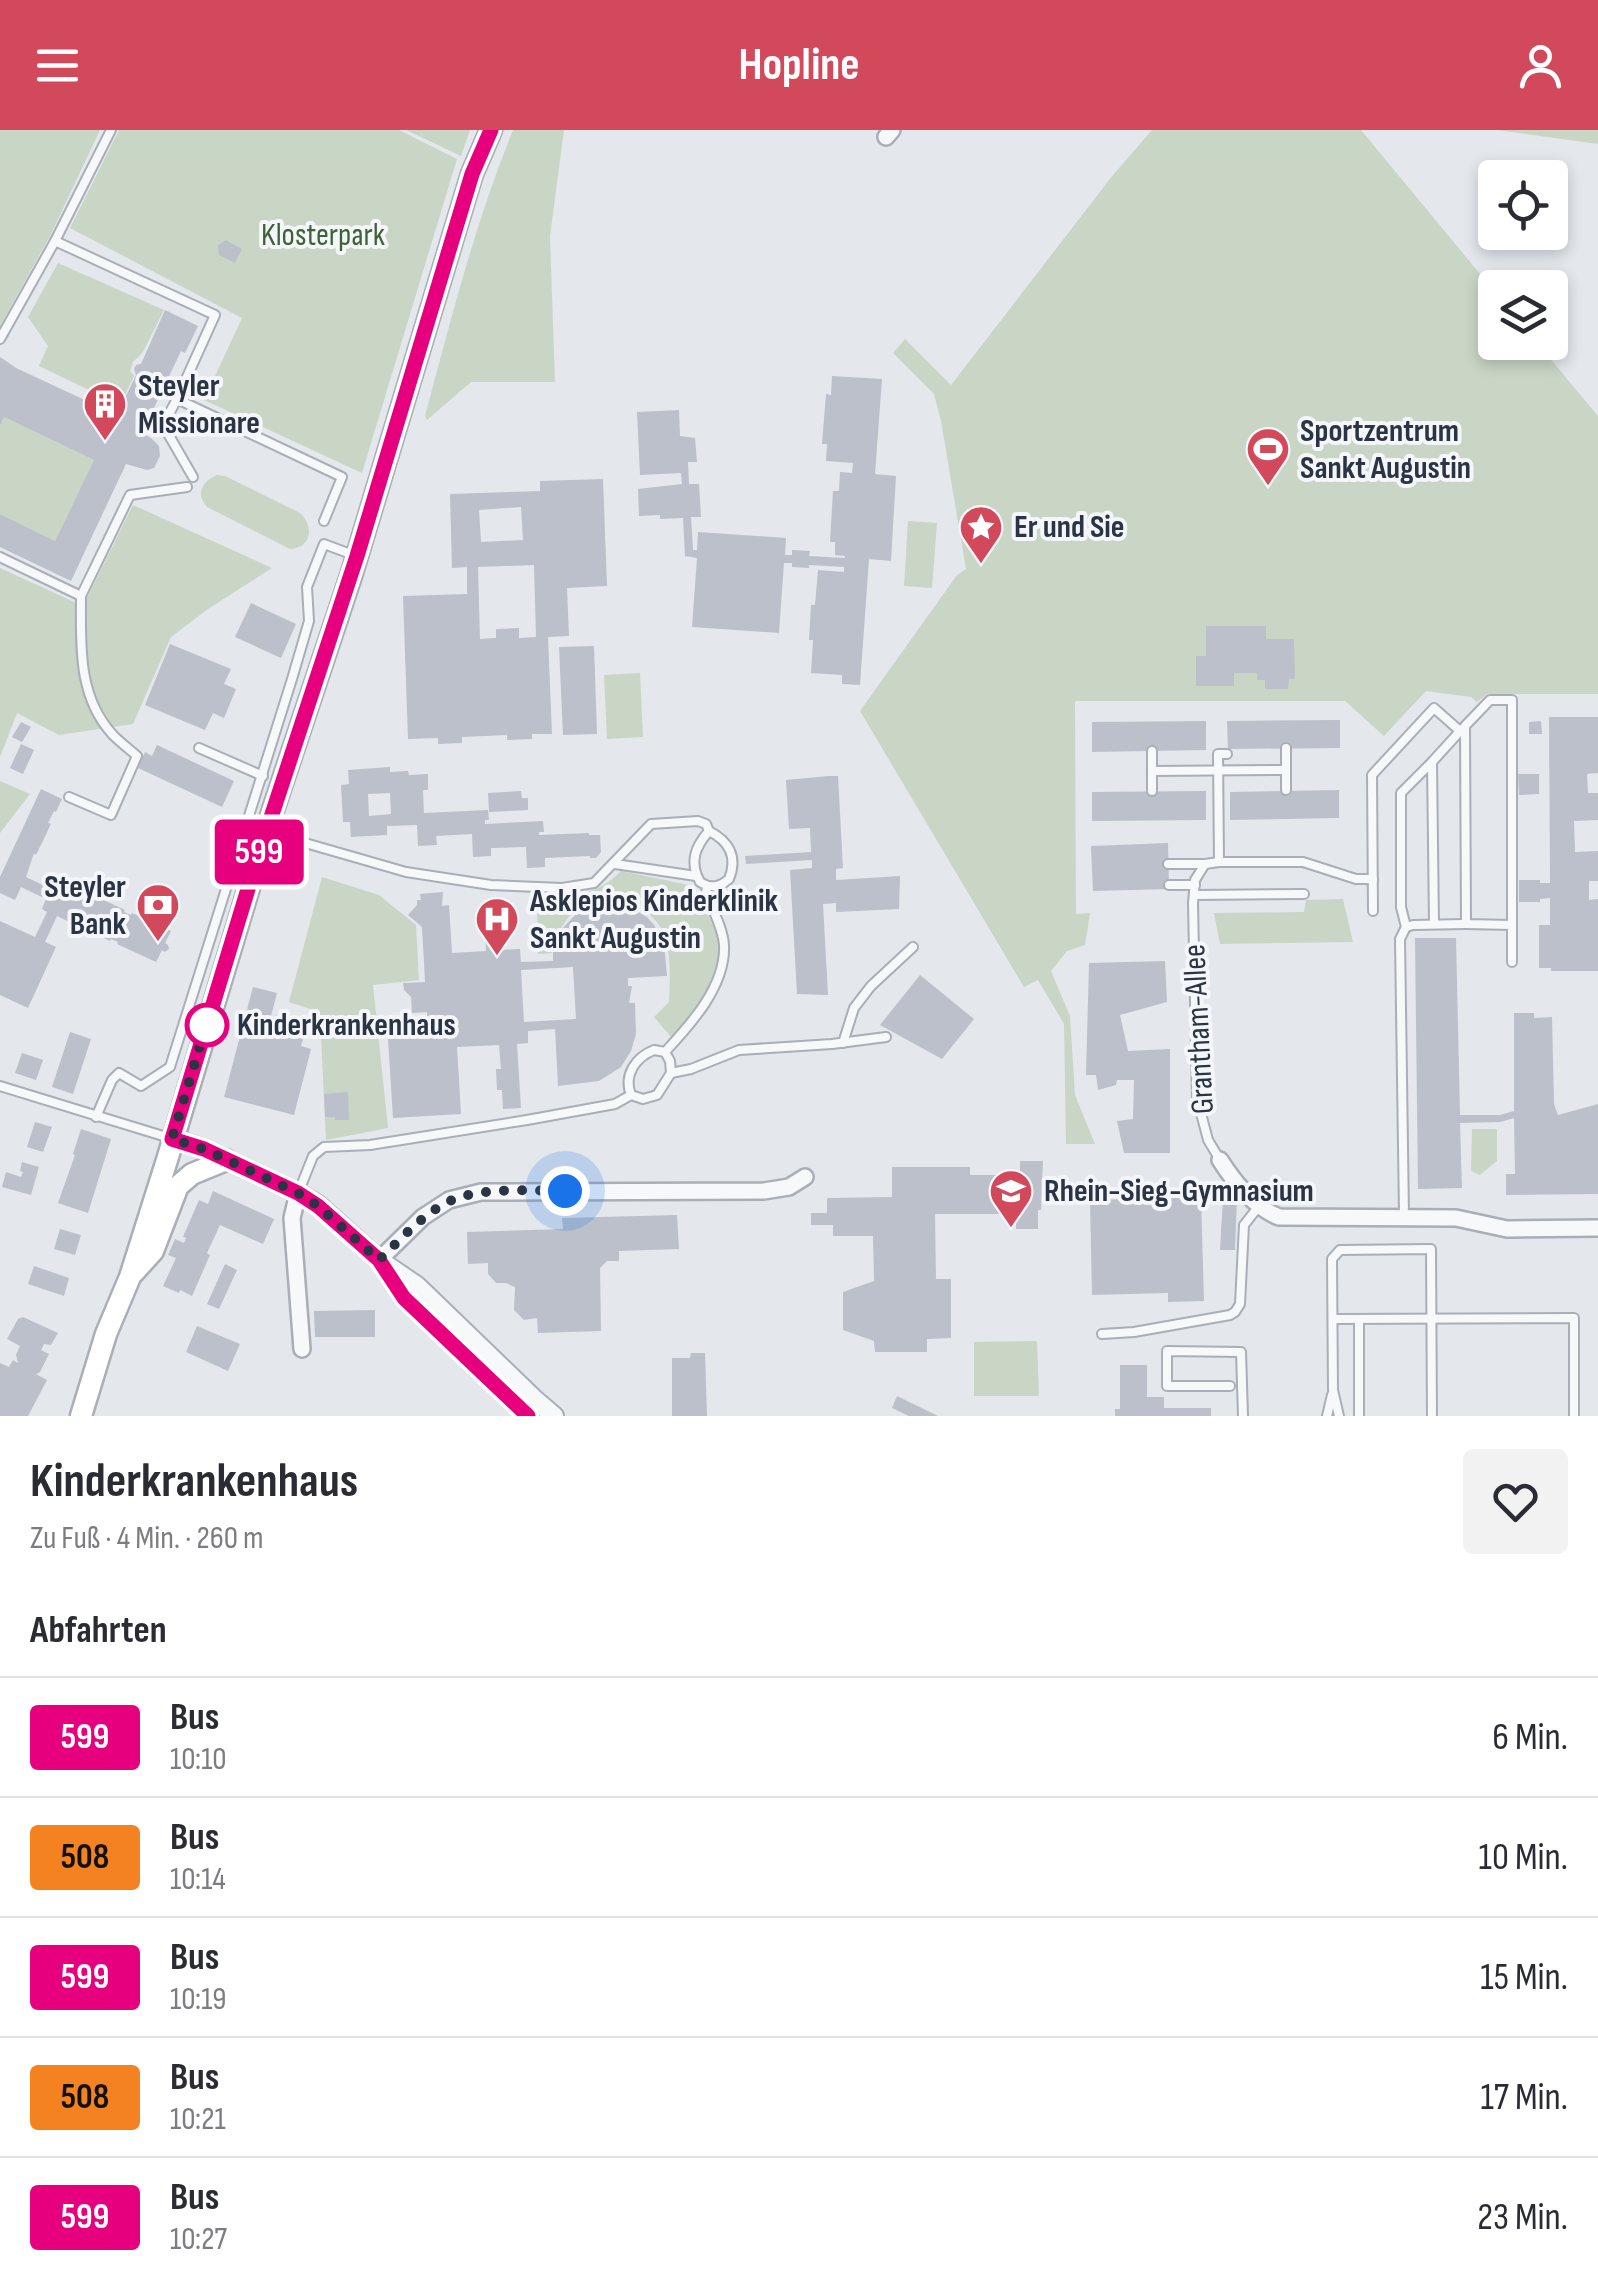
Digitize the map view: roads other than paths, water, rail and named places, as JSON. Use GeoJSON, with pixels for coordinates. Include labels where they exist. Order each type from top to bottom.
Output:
{"type":"FeatureCollection","features":[{"type":"Feature","properties":{"kind":"main road"},"geometry":{"type":"LineString","coordinates":[[81,1416],[106,1334],[130,1277],[266,832],[357,556],[472,174],[491,130]]}},
{"type":"Feature","properties":{"kind":"main road"},"geometry":{"type":"LineString","coordinates":[[130,1277],[153,1251],[178,1186],[192,1174],[226,1160]]}},
{"type":"Feature","properties":{"kind":"street"},"geometry":{"type":"LineString","coordinates":[[172,1139],[195,1145],[318,1206],[379,1260],[417,1286],[554,1416]]}},
{"type":"Feature","properties":{"kind":"street","name":"Grantham-Allee"},"geometry":{"type":"LineString","coordinates":[[1220,1160],[1259,1206]]}},
{"type":"Feature","properties":{"kind":"street"},"geometry":{"type":"LineString","coordinates":[[379,1260],[424,1217],[449,1200],[480,1192],[764,1191],[789,1186],[805,1177]]}},
{"type":"Feature","properties":{"kind":"street"},"geometry":{"type":"LineString","coordinates":[[298,1193],[292,1218],[302,1349]]}},
{"type":"Feature","properties":{"kind":"street"},"geometry":{"type":"LineString","coordinates":[[1259,1206],[1289,1219],[1468,1219],[1524,1230],[1598,1228]]}},
{"type":"Feature","properties":{"kind":"street"},"geometry":{"type":"LineString","coordinates":[[379,1260],[404,1298],[528,1416]]}},
{"type":"Feature","properties":{"kind":"lane"},"geometry":{"type":"LineString","coordinates":[[0,339],[111,130]]}},
{"type":"Feature","properties":{"kind":"lane"},"geometry":{"type":"LineString","coordinates":[[55,241],[215,315],[164,425],[193,477]]}},
{"type":"Feature","properties":{"kind":"lane"},"geometry":{"type":"LineString","coordinates":[[177,399],[342,477],[324,521]]}},
{"type":"Feature","properties":{"kind":"lane"},"geometry":{"type":"LineString","coordinates":[[69,798],[112,816],[137,756],[111,733],[90,700],[81,660],[81,596],[130,495],[188,488]]}},
{"type":"Feature","properties":{"kind":"lane"},"geometry":{"type":"LineString","coordinates":[[96,1117],[112,1080],[119,1074],[141,1086],[170,1067],[309,621],[307,588],[324,544],[357,556]]}},
{"type":"Feature","properties":{"kind":"lane"},"geometry":{"type":"LineString","coordinates":[[0,557],[81,596]]}},
{"type":"Feature","properties":{"kind":"lane"},"geometry":{"type":"LineString","coordinates":[[1404,1218],[1400,940],[1406,927],[1401,907],[1401,794],[1490,700],[1512,700],[1512,962]]}},
{"type":"Feature","properties":{"kind":"lane"},"geometry":{"type":"LineString","coordinates":[[1374,911],[1372,775],[1434,708],[1463,729]]}},
{"type":"Feature","properties":{"kind":"lane"},"geometry":{"type":"LineString","coordinates":[[1463,729],[1466,924]]}},
{"type":"Feature","properties":{"kind":"lane"},"geometry":{"type":"LineString","coordinates":[[199,748],[263,776]]}},
{"type":"Feature","properties":{"kind":"lane"},"geometry":{"type":"LineString","coordinates":[[1286,748],[1286,790]]}},
{"type":"Feature","properties":{"kind":"lane"},"geometry":{"type":"LineString","coordinates":[[1152,751],[1152,791]]}},
{"type":"Feature","properties":{"kind":"lane"},"geometry":{"type":"LineString","coordinates":[[1218,754],[1219,862]]}},
{"type":"Feature","properties":{"kind":"lane"},"geometry":{"type":"LineString","coordinates":[[1432,762],[1434,924]]}},
{"type":"Feature","properties":{"kind":"lane"},"geometry":{"type":"LineString","coordinates":[[1152,771],[1286,770]]}},
{"type":"Feature","properties":{"kind":"lane"},"geometry":{"type":"LineString","coordinates":[[266,832],[406,872],[491,885],[562,888],[594,884],[651,824],[698,821],[727,842],[734,861],[729,879],[716,887],[707,886],[696,876],[696,848],[709,831]]}},
{"type":"Feature","properties":{"kind":"lane"},"geometry":{"type":"LineString","coordinates":[[1168,864],[1303,862],[1356,879],[1373,878]]}},
{"type":"Feature","properties":{"kind":"lane"},"geometry":{"type":"LineString","coordinates":[[615,864],[696,876]]}},
{"type":"Feature","properties":{"kind":"lane","name":"Grantham-Allee"},"geometry":{"type":"LineString","coordinates":[[1206,864],[1195,880],[1194,890],[1196,1098],[1208,1140],[1220,1160]]}},
{"type":"Feature","properties":{"kind":"lane"},"geometry":{"type":"LineString","coordinates":[[1169,885],[1194,890],[1304,894]]}},
{"type":"Feature","properties":{"kind":"lane"},"geometry":{"type":"LineString","coordinates":[[665,1052],[684,1032],[719,976],[724,945],[707,886]]}},
{"type":"Feature","properties":{"kind":"lane"},"geometry":{"type":"LineString","coordinates":[[1406,927],[1512,925]]}},
{"type":"Feature","properties":{"kind":"lane"},"geometry":{"type":"LineString","coordinates":[[843,1043],[854,1008],[912,947]]}},
{"type":"Feature","properties":{"kind":"lane"},"geometry":{"type":"LineString","coordinates":[[671,1073],[738,1050],[886,1037]]}},
{"type":"Feature","properties":{"kind":"lane"},"geometry":{"type":"LineString","coordinates":[[298,1193],[313,1156],[324,1147],[370,1145],[615,1104],[631,1095],[643,1099],[657,1095],[671,1073],[665,1052]]}},
{"type":"Feature","properties":{"kind":"lane"},"geometry":{"type":"LineString","coordinates":[[631,1095],[629,1074],[642,1054],[665,1052]]}},
{"type":"Feature","properties":{"kind":"lane"},"geometry":{"type":"LineString","coordinates":[[0,1086],[172,1139]]}},
{"type":"Feature","properties":{"kind":"lane"},"geometry":{"type":"LineString","coordinates":[[1102,1334],[1134,1332],[1235,1312],[1240,1304],[1244,1225],[1259,1206]]}},
{"type":"Feature","properties":{"kind":"lane"},"geometry":{"type":"LineString","coordinates":[[1328,1416],[1333,1390],[1332,1259],[1340,1250],[1431,1249],[1432,1416]]}},
{"type":"Feature","properties":{"kind":"lane"},"geometry":{"type":"LineString","coordinates":[[1333,1319],[1574,1318],[1574,1416]]}},
{"type":"Feature","properties":{"kind":"lane"},"geometry":{"type":"LineString","coordinates":[[1359,1319],[1359,1416]]}},
{"type":"Feature","properties":{"kind":"lane"},"geometry":{"type":"LineString","coordinates":[[1230,1386],[1167,1386],[1167,1352],[1241,1352],[1243,1416]]}},
{"type":"Feature","properties":{"kind":"lane"},"geometry":{"type":"LineString","coordinates":[[1333,1390],[1340,1416]]}},
{"type":"Feature","properties":{"kind":"place","name":"Steyler Missionare"},"geometry":{"type":"Point","coordinates":[105,442]}},
{"type":"Feature","properties":{"kind":"place","name":"Sportzentrum Sankt Augustin"},"geometry":{"type":"Point","coordinates":[1268,487]}},
{"type":"Feature","properties":{"kind":"place","name":"Er und Sie"},"geometry":{"type":"Point","coordinates":[981,565]}},
{"type":"Feature","properties":{"kind":"place","name":"Steyler Bank"},"geometry":{"type":"Point","coordinates":[158,943]}},
{"type":"Feature","properties":{"kind":"place","name":"Asklepios Kinderklinik Sankt Augustin"},"geometry":{"type":"Point","coordinates":[497,957]}},
{"type":"Feature","properties":{"kind":"place","name":"Kinderkrankenhaus"},"geometry":{"type":"Point","coordinates":[207,1025]}},
{"type":"Feature","properties":{"kind":"place","name":"Rhein-Sieg-Gymnasium"},"geometry":{"type":"Point","coordinates":[1011,1229]}},
{"type":"Feature","properties":{"kind":"park label","name":"Klosterpark"},"geometry":{"type":"Point","coordinates":[323,235]}}]}
